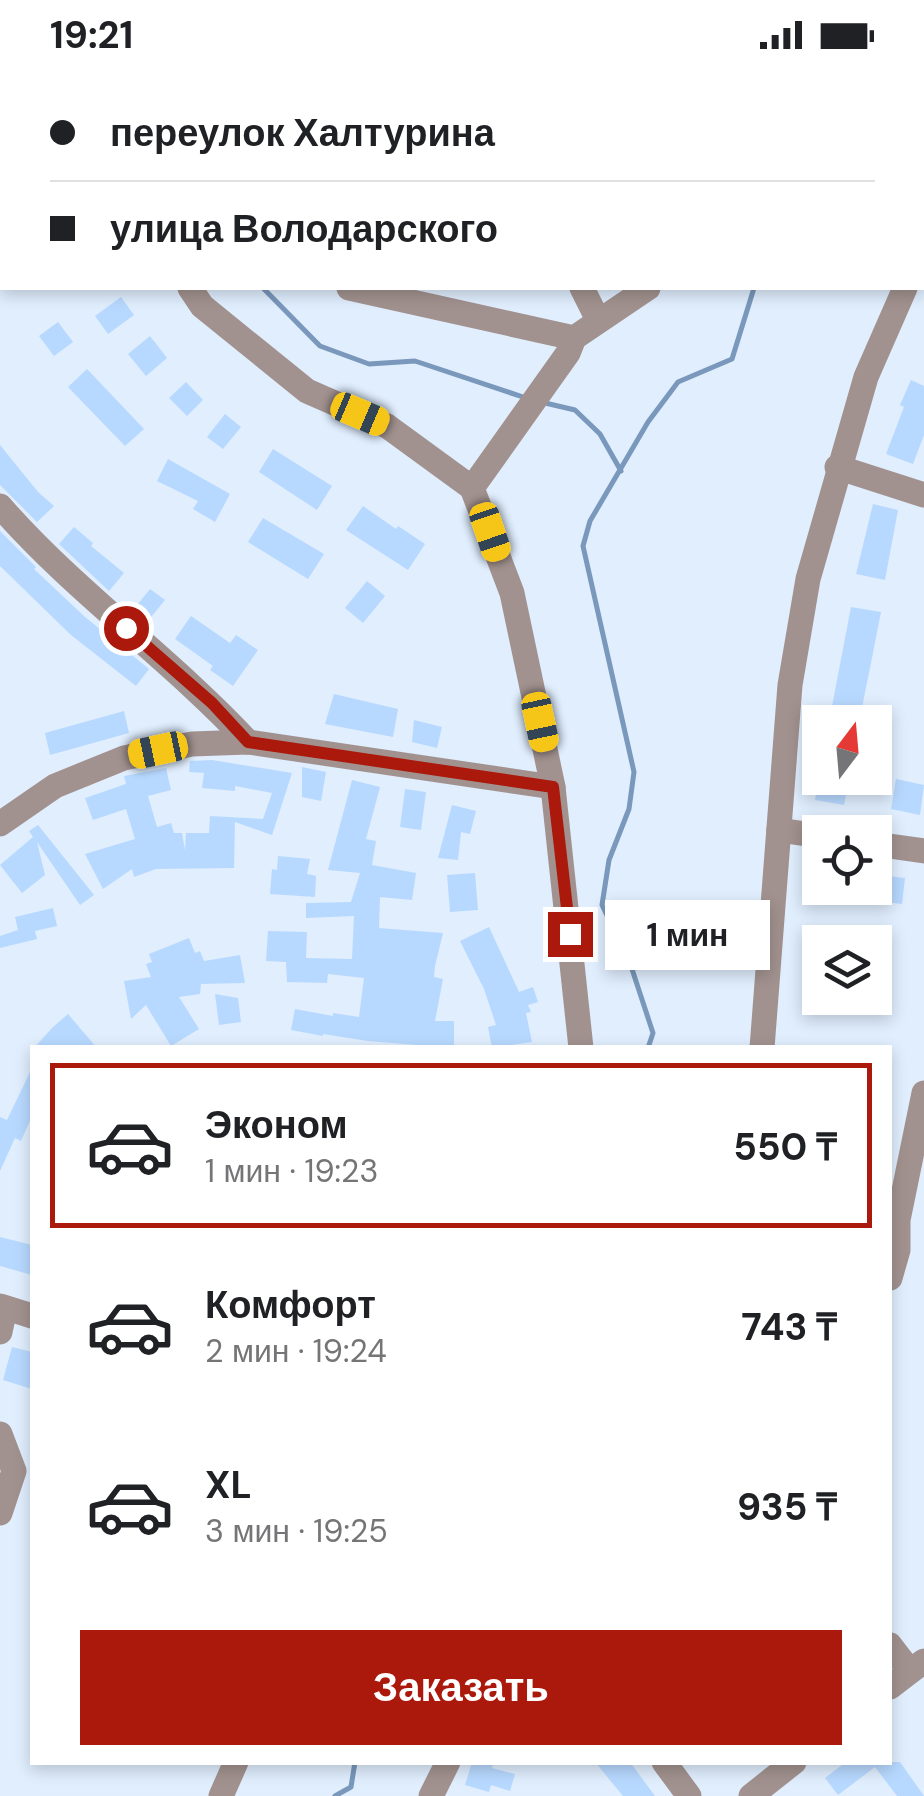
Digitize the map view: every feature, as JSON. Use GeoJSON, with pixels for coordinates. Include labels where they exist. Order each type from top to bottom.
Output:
{"type":"FeatureCollection","features":[{"type":"Feature","properties":{"kind":"street"},"geometry":{"type":"LineString","coordinates":[[191,290],[202,306],[306,392],[387,426],[472,488],[512,593],[553,787],[580,1045]]}},
{"type":"Feature","properties":{"kind":"street"},"geometry":{"type":"LineString","coordinates":[[359,290],[574,338]]}},
{"type":"Feature","properties":{"kind":"street"},"geometry":{"type":"LineString","coordinates":[[583,290],[598,320]]}},
{"type":"Feature","properties":{"kind":"street"},"geometry":{"type":"LineString","coordinates":[[472,488],[568,353],[574,338],[645,290]]}},
{"type":"Feature","properties":{"kind":"street"},"geometry":{"type":"LineString","coordinates":[[762,1045],[790,685],[808,579],[866,377],[903,290]]}},
{"type":"Feature","properties":{"kind":"street"},"geometry":{"type":"LineString","coordinates":[[838,466],[924,495]]}},
{"type":"Feature","properties":{"kind":"street"},"geometry":{"type":"LineString","coordinates":[[0,506],[42,554],[212,703],[248,742]]}},
{"type":"Feature","properties":{"kind":"street"},"geometry":{"type":"LineString","coordinates":[[0,824],[56,786],[124,758],[192,744],[248,742],[553,787]]}},
{"type":"Feature","properties":{"kind":"street"},"geometry":{"type":"LineString","coordinates":[[779,830],[802,833]]}},
{"type":"Feature","properties":{"kind":"street"},"geometry":{"type":"LineString","coordinates":[[892,846],[924,851]]}},
{"type":"Feature","properties":{"kind":"street"},"geometry":{"type":"LineString","coordinates":[[892,1271],[898,1250],[898,1220],[924,1093]]}},
{"type":"Feature","properties":{"kind":"street"},"geometry":{"type":"LineString","coordinates":[[2,1315],[30,1316]]}},
{"type":"Feature","properties":{"kind":"street"},"geometry":{"type":"LineString","coordinates":[[0,1434],[14,1471],[0,1514]]}},
{"type":"Feature","properties":{"kind":"street"},"geometry":{"type":"LineString","coordinates":[[892,1649],[908,1673]]}},
{"type":"Feature","properties":{"kind":"street"},"geometry":{"type":"LineString","coordinates":[[221,1796],[235,1765]]}},
{"type":"Feature","properties":{"kind":"street"},"geometry":{"type":"LineString","coordinates":[[431,1796],[446,1765]]}},
{"type":"Feature","properties":{"kind":"street"},"geometry":{"type":"LineString","coordinates":[[666,1765],[689,1796]]}},
{"type":"Feature","properties":{"kind":"street"},"geometry":{"type":"LineString","coordinates":[[752,1796],[790,1765]]}},
{"type":"Feature","properties":{"kind":"building"},"geometry":{"type":"Polygon","coordinates":[[[121,297],[134,315],[108,334],[95,316],[121,297]]]}},
{"type":"Feature","properties":{"kind":"building"},"geometry":{"type":"Polygon","coordinates":[[[58,322],[73,342],[54,356],[39,336],[58,322]]]}},
{"type":"Feature","properties":{"kind":"building"},"geometry":{"type":"Polygon","coordinates":[[[150,336],[167,358],[146,376],[128,354],[150,336]]]}},
{"type":"Feature","properties":{"kind":"building"},"geometry":{"type":"Polygon","coordinates":[[[87,369],[144,429],[125,446],[68,387],[87,369]]]}},
{"type":"Feature","properties":{"kind":"building"},"geometry":{"type":"Polygon","coordinates":[[[911,380],[924,386],[924,435],[913,464],[886,454],[911,380]]]}},
{"type":"Feature","properties":{"kind":"building"},"geometry":{"type":"Polygon","coordinates":[[[186,382],[203,400],[187,416],[169,398],[186,382]]]}},
{"type":"Feature","properties":{"kind":"building"},"geometry":{"type":"Polygon","coordinates":[[[225,414],[241,427],[223,449],[207,437],[225,414]]]}},
{"type":"Feature","properties":{"kind":"building"},"geometry":{"type":"Polygon","coordinates":[[[0,445],[54,506],[37,522],[0,485],[0,445]]]}},
{"type":"Feature","properties":{"kind":"building"},"geometry":{"type":"Polygon","coordinates":[[[273,449],[332,486],[317,510],[259,472],[273,449]]]}},
{"type":"Feature","properties":{"kind":"building"},"geometry":{"type":"Polygon","coordinates":[[[168,459],[230,494],[215,522],[193,509],[198,501],[157,481],[168,459]]]}},
{"type":"Feature","properties":{"kind":"building"},"geometry":{"type":"Polygon","coordinates":[[[873,504],[898,510],[885,580],[856,574],[873,504]]]}},
{"type":"Feature","properties":{"kind":"building"},"geometry":{"type":"Polygon","coordinates":[[[363,506],[425,544],[408,570],[346,530],[363,506]]]}},
{"type":"Feature","properties":{"kind":"building"},"geometry":{"type":"Polygon","coordinates":[[[263,518],[324,554],[308,579],[248,542],[263,518]]]}},
{"type":"Feature","properties":{"kind":"building"},"geometry":{"type":"Polygon","coordinates":[[[74,527],[124,573],[109,591],[59,544],[74,527]]]}},
{"type":"Feature","properties":{"kind":"building"},"geometry":{"type":"Polygon","coordinates":[[[0,531],[85,617],[149,669],[136,686],[71,635],[0,566],[0,531]]]}},
{"type":"Feature","properties":{"kind":"building"},"geometry":{"type":"Polygon","coordinates":[[[367,581],[385,596],[363,623],[345,608],[367,581]]]}},
{"type":"Feature","properties":{"kind":"building"},"geometry":{"type":"Polygon","coordinates":[[[150,589],[165,600],[147,622],[133,610],[150,589]]]}},
{"type":"Feature","properties":{"kind":"building"},"geometry":{"type":"Polygon","coordinates":[[[851,607],[881,612],[862,705],[832,705],[851,607]]]}},
{"type":"Feature","properties":{"kind":"building"},"geometry":{"type":"Polygon","coordinates":[[[191,616],[230,643],[236,635],[258,650],[233,686],[175,639],[191,616]]]}},
{"type":"Feature","properties":{"kind":"building"},"geometry":{"type":"Polygon","coordinates":[[[334,694],[398,709],[393,737],[325,724],[334,694]]]}},
{"type":"Feature","properties":{"kind":"building"},"geometry":{"type":"Polygon","coordinates":[[[124,711],[129,733],[50,755],[45,733],[124,711]]]}},
{"type":"Feature","properties":{"kind":"building"},"geometry":{"type":"Polygon","coordinates":[[[414,720],[442,727],[437,748],[412,742],[414,720]]]}},
{"type":"Feature","properties":{"kind":"building"},"geometry":{"type":"Polygon","coordinates":[[[212,760],[292,773],[272,835],[235,822],[234,868],[156,869],[134,877],[132,869],[103,889],[85,854],[135,839],[126,809],[93,820],[85,798],[126,784],[124,776],[166,768],[171,790],[148,796],[157,827],[171,823],[174,833],[182,833],[185,850],[186,833],[209,833],[210,816],[263,819],[272,793],[235,786],[235,791],[202,788],[204,773],[189,772],[190,761],[212,760]]]}},
{"type":"Feature","properties":{"kind":"building"},"geometry":{"type":"Polygon","coordinates":[[[302,767],[326,772],[321,801],[302,797],[302,767]]]}},
{"type":"Feature","properties":{"kind":"building"},"geometry":{"type":"Polygon","coordinates":[[[896,779],[924,785],[920,815],[891,809],[896,779]]]}},
{"type":"Feature","properties":{"kind":"building"},"geometry":{"type":"Polygon","coordinates":[[[352,780],[380,787],[366,839],[376,841],[372,865],[416,873],[412,900],[380,897],[379,928],[443,933],[434,977],[443,979],[435,1021],[454,1021],[454,1045],[368,1041],[291,1030],[295,1009],[359,1017],[364,978],[328,974],[327,983],[287,982],[286,962],[266,961],[268,931],[307,932],[306,958],[352,959],[354,916],[306,918],[306,903],[351,902],[360,873],[328,870],[352,780]]]}},
{"type":"Feature","properties":{"kind":"building"},"geometry":{"type":"Polygon","coordinates":[[[405,789],[426,792],[421,830],[400,827],[405,789]]]}},
{"type":"Feature","properties":{"kind":"building"},"geometry":{"type":"Polygon","coordinates":[[[816,795],[846,795],[844,805],[815,800],[816,795]]]}},
{"type":"Feature","properties":{"kind":"building"},"geometry":{"type":"Polygon","coordinates":[[[452,805],[476,811],[470,834],[461,832],[458,860],[438,858],[452,805]]]}},
{"type":"Feature","properties":{"kind":"building"},"geometry":{"type":"Polygon","coordinates":[[[38,825],[94,895],[80,905],[37,842],[45,875],[22,893],[0,865],[33,837],[29,831],[38,825]]]}},
{"type":"Feature","properties":{"kind":"building"},"geometry":{"type":"Polygon","coordinates":[[[278,856],[310,859],[307,874],[316,876],[315,897],[270,894],[272,869],[277,870],[278,856]]]}},
{"type":"Feature","properties":{"kind":"building"},"geometry":{"type":"Polygon","coordinates":[[[475,873],[478,910],[450,912],[447,875],[475,873]]]}},
{"type":"Feature","properties":{"kind":"building"},"geometry":{"type":"Polygon","coordinates":[[[892,877],[905,878],[902,904],[892,903],[892,877]]]}},
{"type":"Feature","properties":{"kind":"building"},"geometry":{"type":"Polygon","coordinates":[[[53,908],[57,926],[35,931],[37,939],[0,948],[0,936],[18,930],[15,917],[53,908]]]}},
{"type":"Feature","properties":{"kind":"building"},"geometry":{"type":"Polygon","coordinates":[[[489,927],[519,992],[533,987],[538,1002],[528,1005],[531,1012],[526,1013],[532,1042],[491,1045],[488,1027],[496,1025],[484,989],[460,941],[489,927]]]}},
{"type":"Feature","properties":{"kind":"building"},"geometry":{"type":"Polygon","coordinates":[[[189,938],[195,953],[200,951],[204,961],[240,955],[245,983],[201,984],[200,994],[179,997],[199,1029],[170,1045],[146,1005],[131,1019],[124,981],[151,977],[146,964],[152,962],[149,954],[189,938]]]}},
{"type":"Feature","properties":{"kind":"building"},"geometry":{"type":"Polygon","coordinates":[[[215,994],[238,998],[241,1022],[219,1025],[215,994]]]}},
{"type":"Feature","properties":{"kind":"building"},"geometry":{"type":"Polygon","coordinates":[[[68,1014],[94,1045],[37,1045],[68,1014]]]}},
{"type":"Feature","properties":{"kind":"building"},"geometry":{"type":"Polygon","coordinates":[[[30,1072],[30,1121],[21,1141],[15,1138],[0,1171],[0,1117],[7,1120],[30,1072]]]}},
{"type":"Feature","properties":{"kind":"building"},"geometry":{"type":"Polygon","coordinates":[[[0,1237],[30,1244],[30,1274],[0,1266],[0,1237]]]}},
{"type":"Feature","properties":{"kind":"building"},"geometry":{"type":"Polygon","coordinates":[[[12,1347],[30,1352],[30,1388],[3,1380],[12,1347]]]}},
{"type":"Feature","properties":{"kind":"building"},"geometry":{"type":"Polygon","coordinates":[[[900,1762],[924,1796],[897,1796],[875,1767],[838,1795],[825,1778],[842,1765],[900,1762]]]}},
{"type":"Feature","properties":{"kind":"building"},"geometry":{"type":"Polygon","coordinates":[[[471,1765],[493,1765],[492,1768],[515,1774],[510,1791],[491,1785],[489,1792],[465,1785],[471,1765]]]}},
{"type":"Feature","properties":{"kind":"building"},"geometry":{"type":"Polygon","coordinates":[[[597,1765],[632,1765],[655,1796],[623,1796],[597,1765]]]}},
{"type":"Feature","properties":{"kind":"waterway"},"geometry":{"type":"LineString","coordinates":[[265,290],[320,346],[369,364],[415,361],[526,398]]}},
{"type":"Feature","properties":{"kind":"waterway"},"geometry":{"type":"LineString","coordinates":[[649,1045],[653,1033],[631,966],[602,905],[609,860],[629,809],[634,772],[583,546],[590,521],[648,422],[678,382],[732,359],[753,290]]}},
{"type":"Feature","properties":{"kind":"waterway"},"geometry":{"type":"LineString","coordinates":[[541,402],[575,410],[600,434],[621,471]]}},
{"type":"Feature","properties":{"kind":"waterway"},"geometry":{"type":"LineString","coordinates":[[335,1796],[351,1787],[355,1765]]}},
{"type":"Feature","properties":{"kind":"route"},"geometry":{"type":"LineString","coordinates":[[126,628],[212,703],[248,742],[553,787],[570,934]]}}]}
